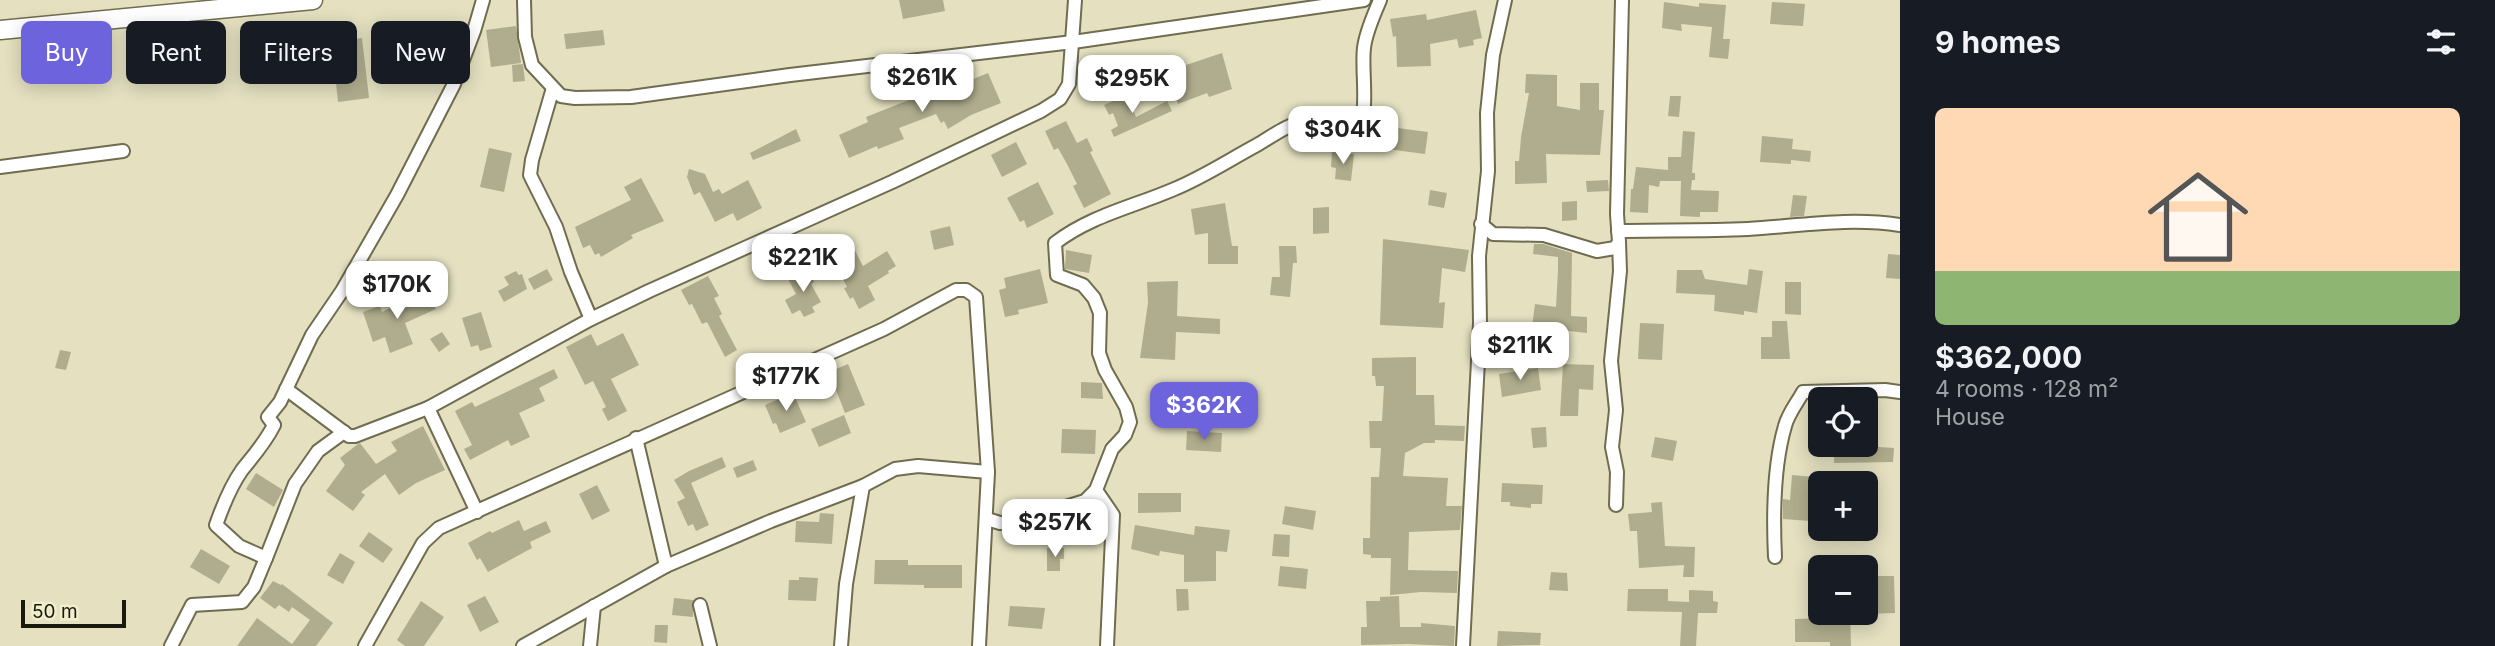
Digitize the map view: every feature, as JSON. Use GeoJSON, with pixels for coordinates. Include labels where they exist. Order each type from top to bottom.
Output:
{"type":"FeatureCollection","features":[{"type":"Feature","properties":{"kind":"street"},"geometry":{"type":"LineString","coordinates":[[0,30],[313,0]]}},
{"type":"Feature","properties":{"kind":"street"},"geometry":{"type":"LineString","coordinates":[[266,558],[239,546],[216,525],[225,499],[242,471],[265,444],[274,425],[268,417],[280,402],[312,335],[342,291],[397,195],[454,84],[483,0]]}},
{"type":"Feature","properties":{"kind":"street"},"geometry":{"type":"LineString","coordinates":[[524,0],[525,37],[530,61],[561,96],[575,98],[631,97],[790,75],[1073,42],[1364,0]]}},
{"type":"Feature","properties":{"kind":"street"},"geometry":{"type":"LineString","coordinates":[[286,389],[344,432],[355,436],[428,408],[591,319],[1041,111],[1060,99],[1069,84],[1075,0]]}},
{"type":"Feature","properties":{"kind":"street"},"geometry":{"type":"LineString","coordinates":[[988,519],[1013,523],[1085,500],[1096,490],[1112,449],[1125,435],[1130,422],[1126,407],[1105,370],[1099,353],[1100,313],[1094,298],[1083,285],[1057,275],[1055,243],[1079,226],[1136,202],[1171,191],[1305,121],[1325,124],[1350,134],[1357,132],[1363,110],[1364,47],[1380,0]]}},
{"type":"Feature","properties":{"kind":"street"},"geometry":{"type":"LineString","coordinates":[[1463,646],[1480,323],[1479,256],[1488,172],[1487,113],[1493,55],[1505,0]]}},
{"type":"Feature","properties":{"kind":"street"},"geometry":{"type":"LineString","coordinates":[[1616,505],[1617,472],[1612,447],[1615,410],[1611,361],[1620,271],[1618,236],[1622,0]]}},
{"type":"Feature","properties":{"kind":"street"},"geometry":{"type":"LineString","coordinates":[[553,88],[530,175],[556,227],[591,319]]}},
{"type":"Feature","properties":{"kind":"street"},"geometry":{"type":"LineString","coordinates":[[0,167],[123,151]]}},
{"type":"Feature","properties":{"kind":"street"},"geometry":{"type":"LineString","coordinates":[[1618,236],[1834,222],[1900,225]]}},
{"type":"Feature","properties":{"kind":"street"},"geometry":{"type":"LineString","coordinates":[[1481,224],[1493,234],[1544,235],[1563,243],[1597,251],[1615,248],[1618,236]]}},
{"type":"Feature","properties":{"kind":"street"},"geometry":{"type":"LineString","coordinates":[[365,646],[423,543],[439,528],[884,329],[956,290],[966,290],[975,297],[988,472],[988,519],[979,646]]}},
{"type":"Feature","properties":{"kind":"street"},"geometry":{"type":"LineString","coordinates":[[1775,558],[1773,521],[1780,450],[1785,424],[1803,392],[1900,392]]}},
{"type":"Feature","properties":{"kind":"street"},"geometry":{"type":"LineString","coordinates":[[428,408],[477,512]]}},
{"type":"Feature","properties":{"kind":"street"},"geometry":{"type":"LineString","coordinates":[[171,646],[192,605],[242,602],[254,587],[295,484],[318,451],[344,432]]}},
{"type":"Feature","properties":{"kind":"street"},"geometry":{"type":"LineString","coordinates":[[636,438],[666,566]]}},
{"type":"Feature","properties":{"kind":"street"},"geometry":{"type":"LineString","coordinates":[[523,646],[666,566],[771,520],[863,486],[895,469],[918,466],[988,472]]}},
{"type":"Feature","properties":{"kind":"street"},"geometry":{"type":"LineString","coordinates":[[841,646],[846,584],[863,486]]}},
{"type":"Feature","properties":{"kind":"street"},"geometry":{"type":"LineString","coordinates":[[1096,490],[1113,515],[1107,646]]}},
{"type":"Feature","properties":{"kind":"street"},"geometry":{"type":"LineString","coordinates":[[590,646],[594,606]]}},
{"type":"Feature","properties":{"kind":"street"},"geometry":{"type":"LineString","coordinates":[[700,606],[710,646]]}},
{"type":"Feature","properties":{"kind":"building"},"geometry":{"type":"Polygon","coordinates":[[[899,0],[943,0],[945,11],[903,19],[899,0]]]}},
{"type":"Feature","properties":{"kind":"building"},"geometry":{"type":"Polygon","coordinates":[[[1664,2],[1699,7],[1699,3],[1726,5],[1723,39],[1730,39],[1728,59],[1709,57],[1712,27],[1681,24],[1682,31],[1662,28],[1664,2]]]}},
{"type":"Feature","properties":{"kind":"building"},"geometry":{"type":"Polygon","coordinates":[[[1772,2],[1805,4],[1803,26],[1770,24],[1772,2]]]}},
{"type":"Feature","properties":{"kind":"building"},"geometry":{"type":"Polygon","coordinates":[[[1476,10],[1482,38],[1473,40],[1474,45],[1459,48],[1457,39],[1430,44],[1431,66],[1397,67],[1396,36],[1393,37],[1390,19],[1426,14],[1427,20],[1476,10]]]}},
{"type":"Feature","properties":{"kind":"building"},"geometry":{"type":"Polygon","coordinates":[[[516,26],[521,63],[491,67],[486,30],[516,26]]]}},
{"type":"Feature","properties":{"kind":"building"},"geometry":{"type":"Polygon","coordinates":[[[603,30],[605,45],[566,49],[564,34],[603,30]]]}},
{"type":"Feature","properties":{"kind":"building"},"geometry":{"type":"Polygon","coordinates":[[[362,38],[369,98],[338,102],[336,84],[357,84],[357,39],[362,38]]]}},
{"type":"Feature","properties":{"kind":"building"},"geometry":{"type":"Polygon","coordinates":[[[1222,53],[1232,89],[1209,97],[1207,93],[1178,104],[1165,69],[1184,61],[1186,65],[1222,53]]]}},
{"type":"Feature","properties":{"kind":"building"},"geometry":{"type":"Polygon","coordinates":[[[523,64],[525,81],[513,82],[512,65],[523,64]]]}},
{"type":"Feature","properties":{"kind":"building"},"geometry":{"type":"Polygon","coordinates":[[[988,73],[1001,103],[971,115],[948,129],[936,114],[899,128],[904,139],[878,149],[877,146],[849,158],[839,135],[868,122],[866,117],[919,96],[921,100],[954,82],[956,86],[988,73]]]}},
{"type":"Feature","properties":{"kind":"building"},"geometry":{"type":"Polygon","coordinates":[[[1526,74],[1557,75],[1557,106],[1580,110],[1580,83],[1599,83],[1599,110],[1604,110],[1600,155],[1546,154],[1547,183],[1515,184],[1515,161],[1519,161],[1529,93],[1525,93],[1526,74]]]}},
{"type":"Feature","properties":{"kind":"building"},"geometry":{"type":"Polygon","coordinates":[[[1127,95],[1136,117],[1167,101],[1172,111],[1114,137],[1111,130],[1118,126],[1113,113],[1109,115],[1104,105],[1127,95]]]}},
{"type":"Feature","properties":{"kind":"building"},"geometry":{"type":"Polygon","coordinates":[[[1670,96],[1681,96],[1679,117],[1668,116],[1670,96]]]}},
{"type":"Feature","properties":{"kind":"building"},"geometry":{"type":"Polygon","coordinates":[[[1066,121],[1077,143],[1087,138],[1093,151],[1090,152],[1111,194],[1084,208],[1073,186],[1077,184],[1067,164],[1058,148],[1054,150],[1045,131],[1066,121]]]}},
{"type":"Feature","properties":{"kind":"building"},"geometry":{"type":"Polygon","coordinates":[[[1390,127],[1428,132],[1425,154],[1387,149],[1390,127]]]}},
{"type":"Feature","properties":{"kind":"building"},"geometry":{"type":"Polygon","coordinates":[[[796,129],[801,141],[753,160],[750,153],[796,129]]]}},
{"type":"Feature","properties":{"kind":"building"},"geometry":{"type":"Polygon","coordinates":[[[1683,131],[1695,132],[1692,173],[1695,173],[1695,180],[1692,180],[1691,190],[1719,191],[1718,212],[1700,212],[1700,217],[1680,216],[1681,181],[1660,181],[1659,187],[1649,185],[1648,213],[1630,212],[1636,167],[1668,170],[1668,157],[1681,157],[1683,131]]]}},
{"type":"Feature","properties":{"kind":"building"},"geometry":{"type":"Polygon","coordinates":[[[1762,136],[1793,139],[1792,149],[1811,151],[1810,162],[1760,162],[1762,136]]]}},
{"type":"Feature","properties":{"kind":"building"},"geometry":{"type":"Polygon","coordinates":[[[1016,142],[1027,164],[1002,177],[991,155],[1016,142]]]}},
{"type":"Feature","properties":{"kind":"building"},"geometry":{"type":"Polygon","coordinates":[[[489,148],[512,153],[504,192],[480,187],[489,148]]]}},
{"type":"Feature","properties":{"kind":"building"},"geometry":{"type":"Polygon","coordinates":[[[1332,152],[1354,154],[1351,181],[1335,179],[1336,168],[1331,167],[1332,152]]]}},
{"type":"Feature","properties":{"kind":"building"},"geometry":{"type":"Polygon","coordinates":[[[689,169],[705,174],[713,192],[719,189],[722,194],[748,180],[762,208],[737,221],[733,213],[715,222],[700,192],[694,195],[687,177],[689,169]]]}},
{"type":"Feature","properties":{"kind":"building"},"geometry":{"type":"Polygon","coordinates":[[[641,178],[664,221],[631,235],[633,238],[601,257],[599,253],[595,255],[590,245],[583,248],[575,227],[631,200],[624,187],[641,178]]]}},
{"type":"Feature","properties":{"kind":"building"},"geometry":{"type":"Polygon","coordinates":[[[1608,180],[1609,191],[1587,192],[1586,181],[1608,180]]]}},
{"type":"Feature","properties":{"kind":"building"},"geometry":{"type":"Polygon","coordinates":[[[1038,182],[1054,214],[1027,228],[1024,220],[1020,222],[1007,198],[1038,182]]]}},
{"type":"Feature","properties":{"kind":"building"},"geometry":{"type":"Polygon","coordinates":[[[1430,190],[1447,193],[1444,208],[1428,205],[1430,190]]]}},
{"type":"Feature","properties":{"kind":"building"},"geometry":{"type":"Polygon","coordinates":[[[1793,195],[1807,196],[1804,216],[1790,217],[1793,195]]]}},
{"type":"Feature","properties":{"kind":"building"},"geometry":{"type":"Polygon","coordinates":[[[1577,201],[1577,220],[1562,221],[1562,202],[1577,201]]]}},
{"type":"Feature","properties":{"kind":"building"},"geometry":{"type":"Polygon","coordinates":[[[1225,203],[1232,246],[1238,246],[1238,264],[1208,264],[1208,233],[1195,235],[1191,209],[1225,203]]]}},
{"type":"Feature","properties":{"kind":"building"},"geometry":{"type":"Polygon","coordinates":[[[1329,207],[1329,233],[1313,234],[1313,208],[1329,207]]]}},
{"type":"Feature","properties":{"kind":"building"},"geometry":{"type":"Polygon","coordinates":[[[950,226],[954,245],[934,250],[930,231],[950,226]]]}},
{"type":"Feature","properties":{"kind":"building"},"geometry":{"type":"Polygon","coordinates":[[[1383,239],[1469,250],[1465,272],[1442,268],[1439,303],[1445,302],[1443,328],[1380,325],[1383,239]]]}},
{"type":"Feature","properties":{"kind":"building"},"geometry":{"type":"Polygon","coordinates":[[[1534,244],[1572,253],[1571,316],[1587,317],[1587,333],[1532,327],[1535,304],[1556,307],[1558,270],[1558,257],[1533,254],[1534,244]]]}},
{"type":"Feature","properties":{"kind":"building"},"geometry":{"type":"Polygon","coordinates":[[[1279,246],[1296,246],[1297,263],[1293,263],[1290,297],[1270,295],[1272,277],[1280,277],[1279,246]]]}},
{"type":"Feature","properties":{"kind":"building"},"geometry":{"type":"Polygon","coordinates":[[[853,247],[863,266],[887,251],[896,266],[868,286],[875,300],[859,309],[844,288],[847,287],[832,257],[853,247]]]}},
{"type":"Feature","properties":{"kind":"building"},"geometry":{"type":"Polygon","coordinates":[[[1066,250],[1092,255],[1089,273],[1065,269],[1066,250]]]}},
{"type":"Feature","properties":{"kind":"building"},"geometry":{"type":"Polygon","coordinates":[[[1888,254],[1900,255],[1900,279],[1886,278],[1888,254]]]}},
{"type":"Feature","properties":{"kind":"building"},"geometry":{"type":"Polygon","coordinates":[[[547,269],[553,280],[534,290],[528,279],[547,269]]]}},
{"type":"Feature","properties":{"kind":"building"},"geometry":{"type":"Polygon","coordinates":[[[807,269],[814,282],[811,284],[821,302],[812,307],[815,312],[804,317],[800,310],[792,314],[785,300],[796,294],[788,279],[807,269]]]}},
{"type":"Feature","properties":{"kind":"building"},"geometry":{"type":"Polygon","coordinates":[[[1040,269],[1048,303],[1018,310],[1019,314],[1005,317],[999,290],[1006,288],[1004,278],[1040,269]]]}},
{"type":"Feature","properties":{"kind":"building"},"geometry":{"type":"Polygon","coordinates":[[[1749,269],[1763,271],[1757,313],[1744,311],[1744,315],[1714,311],[1715,295],[1676,293],[1677,270],[1702,270],[1705,279],[1747,285],[1749,269]]]}},
{"type":"Feature","properties":{"kind":"building"},"geometry":{"type":"Polygon","coordinates":[[[516,271],[519,275],[522,274],[527,289],[504,302],[498,291],[509,285],[504,277],[516,271]]]}},
{"type":"Feature","properties":{"kind":"building"},"geometry":{"type":"Polygon","coordinates":[[[708,276],[719,296],[714,298],[722,314],[719,316],[737,350],[725,357],[707,322],[702,324],[681,290],[708,276]]]}},
{"type":"Feature","properties":{"kind":"building"},"geometry":{"type":"Polygon","coordinates":[[[1178,281],[1177,316],[1220,319],[1220,334],[1176,332],[1175,360],[1140,358],[1148,303],[1147,282],[1178,281]]]}},
{"type":"Feature","properties":{"kind":"building"},"geometry":{"type":"Polygon","coordinates":[[[1785,282],[1801,282],[1801,315],[1785,314],[1785,282]]]}},
{"type":"Feature","properties":{"kind":"building"},"geometry":{"type":"Polygon","coordinates":[[[427,291],[436,309],[405,323],[413,344],[390,353],[385,337],[373,342],[363,312],[380,306],[382,312],[427,291]]]}},
{"type":"Feature","properties":{"kind":"building"},"geometry":{"type":"Polygon","coordinates":[[[481,312],[492,347],[480,351],[478,345],[471,347],[462,318],[481,312]]]}},
{"type":"Feature","properties":{"kind":"building"},"geometry":{"type":"Polygon","coordinates":[[[1772,321],[1787,321],[1790,359],[1761,359],[1761,337],[1772,337],[1772,321]]]}},
{"type":"Feature","properties":{"kind":"building"},"geometry":{"type":"Polygon","coordinates":[[[1640,323],[1664,324],[1662,360],[1638,359],[1640,323]]]}},
{"type":"Feature","properties":{"kind":"building"},"geometry":{"type":"Polygon","coordinates":[[[442,332],[450,344],[439,352],[430,339],[442,332]]]}},
{"type":"Feature","properties":{"kind":"building"},"geometry":{"type":"Polygon","coordinates":[[[623,333],[639,365],[611,379],[627,411],[608,421],[602,409],[606,407],[593,381],[585,385],[566,347],[591,334],[597,346],[623,333]]]}},
{"type":"Feature","properties":{"kind":"building"},"geometry":{"type":"Polygon","coordinates":[[[60,350],[71,352],[66,370],[55,368],[60,350]]]}},
{"type":"Feature","properties":{"kind":"building"},"geometry":{"type":"Polygon","coordinates":[[[1416,357],[1416,395],[1434,395],[1435,425],[1465,426],[1464,441],[1435,440],[1435,443],[1424,443],[1405,453],[1403,476],[1448,478],[1446,506],[1462,506],[1460,530],[1409,532],[1408,570],[1458,571],[1457,593],[1390,595],[1391,558],[1371,558],[1371,555],[1363,554],[1363,538],[1370,538],[1371,477],[1379,477],[1381,448],[1370,448],[1369,421],[1382,421],[1384,386],[1376,386],[1375,376],[1372,376],[1372,358],[1416,357]]]}},
{"type":"Feature","properties":{"kind":"building"},"geometry":{"type":"Polygon","coordinates":[[[848,364],[865,405],[845,413],[829,372],[848,364]]]}},
{"type":"Feature","properties":{"kind":"building"},"geometry":{"type":"Polygon","coordinates":[[[1563,364],[1594,365],[1593,390],[1579,389],[1578,416],[1560,416],[1563,364]]]}},
{"type":"Feature","properties":{"kind":"building"},"geometry":{"type":"Polygon","coordinates":[[[1538,368],[1541,390],[1502,397],[1499,374],[1538,368]]]}},
{"type":"Feature","properties":{"kind":"building"},"geometry":{"type":"Polygon","coordinates":[[[554,369],[558,378],[539,388],[545,401],[519,413],[530,437],[511,446],[508,440],[470,460],[464,449],[472,445],[455,411],[472,402],[475,407],[554,369]]]}},
{"type":"Feature","properties":{"kind":"building"},"geometry":{"type":"Polygon","coordinates":[[[1081,382],[1102,383],[1103,399],[1081,398],[1081,382]]]}},
{"type":"Feature","properties":{"kind":"building"},"geometry":{"type":"Polygon","coordinates":[[[793,393],[806,422],[780,433],[765,405],[793,393]]]}},
{"type":"Feature","properties":{"kind":"building"},"geometry":{"type":"Polygon","coordinates":[[[844,415],[851,433],[819,447],[811,429],[844,415]]]}},
{"type":"Feature","properties":{"kind":"building"},"geometry":{"type":"Polygon","coordinates":[[[423,426],[445,470],[416,483],[399,495],[385,474],[361,492],[365,495],[353,511],[326,491],[345,465],[340,458],[358,444],[360,443],[376,464],[397,451],[391,442],[423,426]]]}},
{"type":"Feature","properties":{"kind":"building"},"geometry":{"type":"Polygon","coordinates":[[[1546,427],[1547,447],[1533,448],[1531,428],[1546,427]]]}},
{"type":"Feature","properties":{"kind":"building"},"geometry":{"type":"Polygon","coordinates":[[[1062,429],[1096,430],[1095,454],[1061,453],[1062,429]]]}},
{"type":"Feature","properties":{"kind":"building"},"geometry":{"type":"Polygon","coordinates":[[[1187,431],[1222,433],[1221,452],[1186,450],[1187,431]]]}},
{"type":"Feature","properties":{"kind":"building"},"geometry":{"type":"Polygon","coordinates":[[[1655,437],[1677,441],[1673,461],[1651,457],[1655,437]]]}},
{"type":"Feature","properties":{"kind":"building"},"geometry":{"type":"Polygon","coordinates":[[[1878,447],[1894,448],[1893,462],[1834,463],[1834,457],[1878,457],[1878,447]]]}},
{"type":"Feature","properties":{"kind":"building"},"geometry":{"type":"Polygon","coordinates":[[[722,457],[726,467],[691,483],[709,525],[696,531],[693,524],[688,526],[677,502],[685,498],[674,480],[722,457]]]}},
{"type":"Feature","properties":{"kind":"building"},"geometry":{"type":"Polygon","coordinates":[[[753,460],[757,470],[737,478],[733,468],[753,460]]]}},
{"type":"Feature","properties":{"kind":"building"},"geometry":{"type":"Polygon","coordinates":[[[256,473],[283,490],[274,507],[246,489],[256,473]]]}},
{"type":"Feature","properties":{"kind":"building"},"geometry":{"type":"Polygon","coordinates":[[[1792,475],[1808,476],[1808,521],[1783,519],[1783,499],[1790,500],[1792,475]]]}},
{"type":"Feature","properties":{"kind":"building"},"geometry":{"type":"Polygon","coordinates":[[[1502,483],[1543,485],[1542,504],[1531,504],[1531,508],[1510,506],[1510,502],[1501,502],[1502,483]]]}},
{"type":"Feature","properties":{"kind":"building"},"geometry":{"type":"Polygon","coordinates":[[[597,485],[610,511],[592,520],[579,494],[597,485]]]}},
{"type":"Feature","properties":{"kind":"building"},"geometry":{"type":"Polygon","coordinates":[[[1138,493],[1181,493],[1181,512],[1138,513],[1138,493]]]}},
{"type":"Feature","properties":{"kind":"building"},"geometry":{"type":"Polygon","coordinates":[[[1662,502],[1665,546],[1695,547],[1694,577],[1683,577],[1684,565],[1639,568],[1637,531],[1630,531],[1628,514],[1652,512],[1651,503],[1662,502]]]}},
{"type":"Feature","properties":{"kind":"building"},"geometry":{"type":"Polygon","coordinates":[[[1285,506],[1316,511],[1313,530],[1282,524],[1285,506]]]}},
{"type":"Feature","properties":{"kind":"building"},"geometry":{"type":"Polygon","coordinates":[[[820,513],[834,514],[832,544],[795,542],[796,521],[819,522],[820,513]]]}},
{"type":"Feature","properties":{"kind":"building"},"geometry":{"type":"Polygon","coordinates":[[[519,520],[524,531],[546,521],[551,532],[530,542],[532,548],[488,572],[480,558],[477,560],[468,543],[519,520]]]}},
{"type":"Feature","properties":{"kind":"building"},"geometry":{"type":"Polygon","coordinates":[[[1135,525],[1194,535],[1195,526],[1230,530],[1227,552],[1216,551],[1216,581],[1184,582],[1184,555],[1160,551],[1159,556],[1131,549],[1135,525]]]}},
{"type":"Feature","properties":{"kind":"building"},"geometry":{"type":"Polygon","coordinates":[[[369,532],[393,549],[383,563],[359,546],[369,532]]]}},
{"type":"Feature","properties":{"kind":"building"},"geometry":{"type":"Polygon","coordinates":[[[1274,534],[1290,535],[1289,557],[1272,556],[1274,534]]]}},
{"type":"Feature","properties":{"kind":"building"},"geometry":{"type":"Polygon","coordinates":[[[1047,548],[1064,548],[1060,571],[1047,571],[1047,548]]]}},
{"type":"Feature","properties":{"kind":"building"},"geometry":{"type":"Polygon","coordinates":[[[201,549],[230,566],[219,584],[190,567],[201,549]]]}},
{"type":"Feature","properties":{"kind":"building"},"geometry":{"type":"Polygon","coordinates":[[[340,553],[355,562],[343,584],[327,575],[340,553]]]}},
{"type":"Feature","properties":{"kind":"building"},"geometry":{"type":"Polygon","coordinates":[[[875,560],[908,560],[908,565],[962,565],[962,588],[874,584],[875,560]]]}},
{"type":"Feature","properties":{"kind":"building"},"geometry":{"type":"Polygon","coordinates":[[[1280,566],[1308,569],[1306,589],[1278,586],[1280,566]]]}},
{"type":"Feature","properties":{"kind":"building"},"geometry":{"type":"Polygon","coordinates":[[[1551,572],[1567,573],[1568,591],[1549,590],[1551,572]]]}},
{"type":"Feature","properties":{"kind":"building"},"geometry":{"type":"Polygon","coordinates":[[[1878,576],[1894,576],[1895,613],[1878,614],[1878,576]]]}},
{"type":"Feature","properties":{"kind":"building"},"geometry":{"type":"Polygon","coordinates":[[[799,577],[818,578],[816,601],[788,600],[789,580],[799,580],[799,577]]]}},
{"type":"Feature","properties":{"kind":"building"},"geometry":{"type":"Polygon","coordinates":[[[273,581],[282,584],[333,623],[316,646],[237,646],[257,618],[292,644],[310,620],[292,607],[289,612],[279,605],[275,609],[260,598],[273,581]]]}},
{"type":"Feature","properties":{"kind":"building"},"geometry":{"type":"Polygon","coordinates":[[[1176,589],[1188,589],[1189,610],[1177,611],[1176,589]]]}},
{"type":"Feature","properties":{"kind":"building"},"geometry":{"type":"Polygon","coordinates":[[[1628,589],[1668,589],[1668,601],[1689,602],[1689,590],[1713,591],[1713,601],[1718,602],[1717,613],[1698,613],[1696,646],[1680,646],[1682,612],[1627,611],[1628,589]]]}},
{"type":"Feature","properties":{"kind":"building"},"geometry":{"type":"Polygon","coordinates":[[[485,596],[499,622],[480,632],[467,605],[485,596]]]}},
{"type":"Feature","properties":{"kind":"building"},"geometry":{"type":"Polygon","coordinates":[[[1399,596],[1400,627],[1421,627],[1421,623],[1455,626],[1454,646],[1361,645],[1361,627],[1367,627],[1366,601],[1399,596]]]}},
{"type":"Feature","properties":{"kind":"building"},"geometry":{"type":"Polygon","coordinates":[[[674,598],[693,600],[693,617],[672,615],[674,598]]]}},
{"type":"Feature","properties":{"kind":"building"},"geometry":{"type":"Polygon","coordinates":[[[421,601],[444,617],[424,646],[405,646],[397,640],[421,601]]]}},
{"type":"Feature","properties":{"kind":"building"},"geometry":{"type":"Polygon","coordinates":[[[1010,606],[1045,608],[1042,629],[1008,626],[1010,606]]]}},
{"type":"Feature","properties":{"kind":"building"},"geometry":{"type":"Polygon","coordinates":[[[1795,619],[1808,619],[1808,625],[1850,625],[1851,646],[1830,646],[1830,642],[1795,642],[1795,619]]]}},
{"type":"Feature","properties":{"kind":"building"},"geometry":{"type":"Polygon","coordinates":[[[655,625],[668,625],[667,643],[654,642],[655,625]]]}},
{"type":"Feature","properties":{"kind":"building"},"geometry":{"type":"Polygon","coordinates":[[[1498,631],[1541,633],[1540,645],[1497,646],[1498,631]]]}}]}
